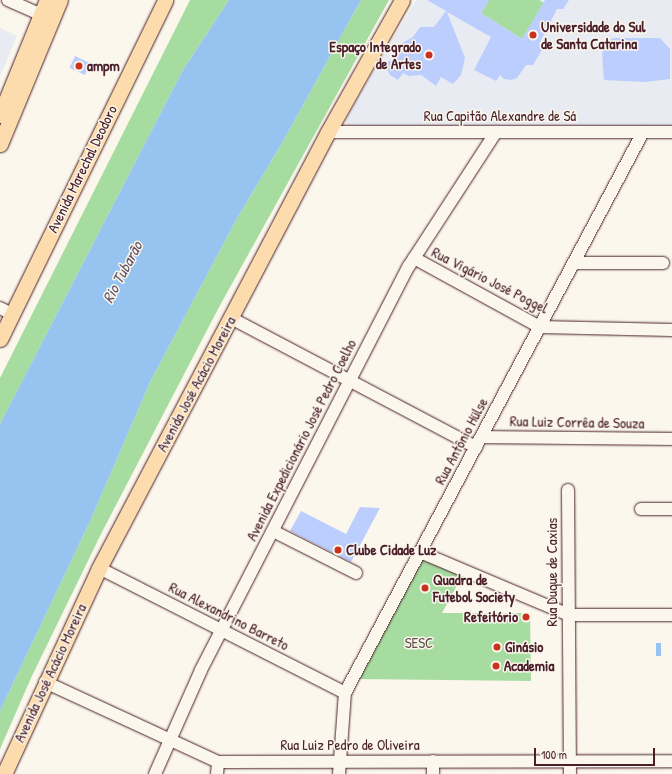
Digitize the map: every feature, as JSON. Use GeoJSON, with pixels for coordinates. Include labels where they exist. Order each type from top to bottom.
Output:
{"type":"FeatureCollection","features":[{"type":"Feature","properties":{"kind":"main road"},"geometry":{"type":"LineString","coordinates":[[0,115],[47,0]]}},
{"type":"Feature","properties":{"kind":"main road"},"geometry":{"type":"LineString","coordinates":[[0,144],[60,0]]}},
{"type":"Feature","properties":{"kind":"main road","name":"Avenida Marechal Deodoro"},"geometry":{"type":"LineString","coordinates":[[0,339],[6,311],[165,0]]}},
{"type":"Feature","properties":{"kind":"main road","name":"Avenida José Acácio Moreira"},"geometry":{"type":"LineString","coordinates":[[4,774],[45,682],[99,568],[328,132],[402,0]]}},
{"type":"Feature","properties":{"kind":"street"},"geometry":{"type":"LineString","coordinates":[[8,0],[41,15]]}},
{"type":"Feature","properties":{"kind":"street","name":"Rua Capitão Alexandre de Sá"},"geometry":{"type":"LineString","coordinates":[[328,132],[672,132]]}},
{"type":"Feature","properties":{"kind":"street","name":"Avenida Expedicionário José Pedro Coelho"},"geometry":{"type":"LineString","coordinates":[[155,774],[222,630],[414,258],[496,132]]}},
{"type":"Feature","properties":{"kind":"street","name":"Rua Antônio Hülse"},"geometry":{"type":"LineString","coordinates":[[338,774],[345,692],[643,132]]}},
{"type":"Feature","properties":{"kind":"street","name":"Rua Vigário José Poggel"},"geometry":{"type":"LineString","coordinates":[[414,258],[540,327],[672,330]]}},
{"type":"Feature","properties":{"kind":"street"},"geometry":{"type":"LineString","coordinates":[[574,263],[663,262]]}},
{"type":"Feature","properties":{"kind":"street","name":"Rua Luiz Corrêa de Souza"},"geometry":{"type":"LineString","coordinates":[[231,318],[350,381],[479,442],[672,439]]}},
{"type":"Feature","properties":{"kind":"street","name":"Rua Duque de Caxias"},"geometry":{"type":"LineString","coordinates":[[568,490],[570,774]]}},
{"type":"Feature","properties":{"kind":"street"},"geometry":{"type":"LineString","coordinates":[[641,509],[672,509]]}},
{"type":"Feature","properties":{"kind":"street"},"geometry":{"type":"LineString","coordinates":[[273,531],[356,573]]}},
{"type":"Feature","properties":{"kind":"street"},"geometry":{"type":"LineString","coordinates":[[420,552],[569,616],[672,615]]}},
{"type":"Feature","properties":{"kind":"street","name":"Rua Alexandrino Barreto"},"geometry":{"type":"LineString","coordinates":[[99,568],[345,692]]}},
{"type":"Feature","properties":{"kind":"street","name":"Rua Luiz Pedro de Oliveira"},"geometry":{"type":"LineString","coordinates":[[45,682],[218,762],[672,761]]}},
{"type":"Feature","properties":{"kind":"street"},"geometry":{"type":"LineString","coordinates":[[433,761],[433,774]]}},
{"type":"Feature","properties":{"kind":"street"},"geometry":{"type":"LineString","coordinates":[[217,774],[218,762]]}},
{"type":"Feature","properties":{"kind":"shaded area","name":"Universidade do Sul de Santa Catarina"},"geometry":{"type":"Polygon","coordinates":[[[416,0],[672,0],[672,125],[347,125],[346,120],[358,98],[416,0]]]}},
{"type":"Feature","properties":{"kind":"shaded area"},"geometry":{"type":"Polygon","coordinates":[[[0,28],[17,36],[0,76],[0,28]]]}},
{"type":"Feature","properties":{"kind":"green space"},"geometry":{"type":"Polygon","coordinates":[[[190,0],[229,0],[183,70],[0,424],[0,378],[190,0]]]}},
{"type":"Feature","properties":{"kind":"green space"},"geometry":{"type":"Polygon","coordinates":[[[361,0],[389,0],[218,309],[102,532],[31,678],[0,749],[0,711],[91,519],[150,382],[236,220],[282,143],[361,0]]]}},
{"type":"Feature","properties":{"kind":"green space"},"geometry":{"type":"Polygon","coordinates":[[[489,0],[539,0],[544,3],[522,39],[481,13],[489,0]]]}},
{"type":"Feature","properties":{"kind":"green space","name":"SESC"},"geometry":{"type":"Polygon","coordinates":[[[423,559],[462,576],[442,613],[530,613],[531,681],[358,679],[423,559]]]}},
{"type":"Feature","properties":{"kind":"water","name":"Rio Tubarão"},"geometry":{"type":"Polygon","coordinates":[[[229,0],[361,0],[282,143],[236,220],[150,382],[91,519],[0,711],[0,424],[183,70],[229,0]]]}},
{"type":"Feature","properties":{"kind":"water"},"geometry":{"type":"Polygon","coordinates":[[[656,643],[661,643],[661,656],[656,656],[656,643]]]}},
{"type":"Feature","properties":{"kind":"building"},"geometry":{"type":"Polygon","coordinates":[[[427,0],[489,0],[481,13],[522,39],[545,0],[569,0],[563,9],[557,9],[539,44],[543,48],[533,65],[526,65],[517,78],[511,80],[504,79],[500,75],[496,81],[474,70],[491,37],[447,12],[465,58],[461,75],[453,84],[441,77],[436,86],[421,75],[409,76],[403,73],[398,80],[390,75],[386,68],[386,62],[394,60],[399,45],[413,37],[420,27],[434,27],[446,11],[427,0]]]}},
{"type":"Feature","properties":{"kind":"building"},"geometry":{"type":"Polygon","coordinates":[[[660,38],[670,49],[670,79],[645,82],[604,80],[602,53],[611,39],[660,38]]]}},
{"type":"Feature","properties":{"kind":"building","name":"ampm"},"geometry":{"type":"Polygon","coordinates":[[[75,56],[90,63],[85,75],[70,68],[75,56]]]}},
{"type":"Feature","properties":{"kind":"building","name":"Clube Cidade Luz"},"geometry":{"type":"Polygon","coordinates":[[[360,507],[380,508],[351,562],[290,531],[301,511],[346,534],[360,507]]]}},
{"type":"Feature","properties":{"kind":"place","name":"Universidade do Sul de Santa Catarina"},"geometry":{"type":"Point","coordinates":[533,35]}},
{"type":"Feature","properties":{"kind":"place","name":"Espaço Integrado de Artes"},"geometry":{"type":"Point","coordinates":[429,55]}},
{"type":"Feature","properties":{"kind":"place","name":"ampm"},"geometry":{"type":"Point","coordinates":[79,66]}},
{"type":"Feature","properties":{"kind":"place","name":"Clube Cidade Luz"},"geometry":{"type":"Point","coordinates":[338,550]}},
{"type":"Feature","properties":{"kind":"place","name":"Quadra de Futebol Society"},"geometry":{"type":"Point","coordinates":[425,588]}},
{"type":"Feature","properties":{"kind":"place","name":"Refeitório"},"geometry":{"type":"Point","coordinates":[526,617]}},
{"type":"Feature","properties":{"kind":"place","name":"Ginásio"},"geometry":{"type":"Point","coordinates":[497,647]}},
{"type":"Feature","properties":{"kind":"place","name":"Academia"},"geometry":{"type":"Point","coordinates":[496,666]}}]}
